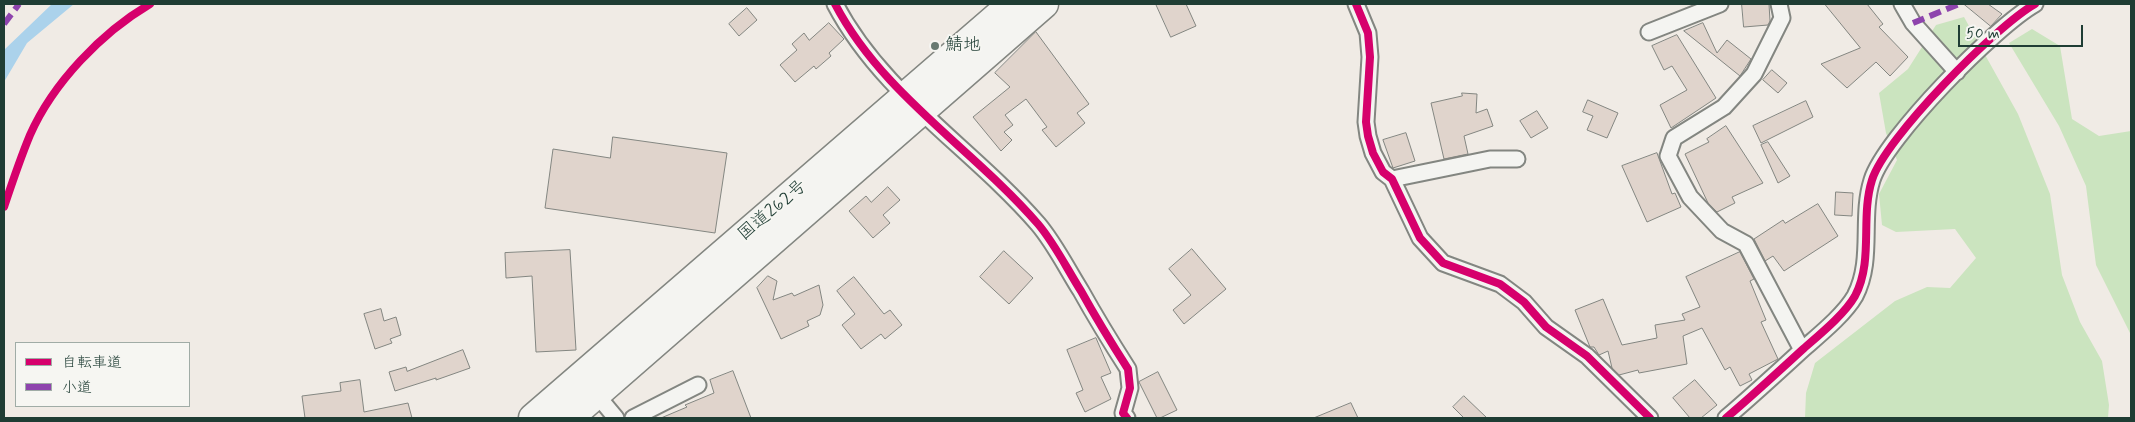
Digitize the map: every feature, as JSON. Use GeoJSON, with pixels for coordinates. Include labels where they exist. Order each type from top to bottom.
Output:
{"type":"FeatureCollection","features":[{"type":"Feature","properties":{"kind":"highway","name":"国道262号"},"geometry":{"type":"LineString","coordinates":[[569,418],[914,104],[1012,4]]}},
{"type":"Feature","properties":{"kind":"highway","name":"国道262号"},"geometry":{"type":"LineString","coordinates":[[533,418],[914,104],[1044,4]]}},
{"type":"Feature","properties":{"kind":"street"},"geometry":{"type":"LineString","coordinates":[[835,4],[871,61],[1000,184],[1039,225],[1060,256],[1128,370],[1130,388],[1123,413],[1127,418]]}},
{"type":"Feature","properties":{"kind":"street"},"geometry":{"type":"LineString","coordinates":[[1356,4],[1368,33],[1370,57],[1366,122],[1368,136],[1373,153],[1383,172],[1392,179],[1420,238],[1443,263],[1500,284],[1524,302],[1546,327],[1587,356],[1650,418]]}},
{"type":"Feature","properties":{"kind":"street"},"geometry":{"type":"LineString","coordinates":[[1649,32],[1720,4]]}},
{"type":"Feature","properties":{"kind":"street"},"geometry":{"type":"LineString","coordinates":[[1779,4],[1782,18],[1754,74],[1724,107],[1674,138],[1668,156],[1690,198],[1722,231],[1746,244],[1802,350]]}},
{"type":"Feature","properties":{"kind":"street"},"geometry":{"type":"LineString","coordinates":[[1902,4],[1913,23],[1958,72]]}},
{"type":"Feature","properties":{"kind":"street"},"geometry":{"type":"LineString","coordinates":[[1726,418],[1825,330],[1854,297],[1865,271],[1868,206],[1872,180],[1882,158],[1915,115],[1988,42],[2035,4]]}},
{"type":"Feature","properties":{"kind":"street"},"geometry":{"type":"LineString","coordinates":[[1392,179],[1490,159],[1517,159]]}},
{"type":"Feature","properties":{"kind":"street"},"geometry":{"type":"LineString","coordinates":[[633,418],[698,385]]}},
{"type":"Feature","properties":{"kind":"street"},"geometry":{"type":"LineString","coordinates":[[596,394],[616,418]]}},
{"type":"Feature","properties":{"kind":"green space"},"geometry":{"type":"Polygon","coordinates":[[[1964,17],[2018,114],[2050,194],[2062,275],[2080,322],[2102,361],[2109,405],[2108,418],[1805,418],[1806,393],[1815,363],[1895,301],[1927,287],[1950,288],[1976,258],[1955,229],[1896,232],[1882,225],[1879,194],[1897,160],[1886,133],[1879,93],[1908,69],[1936,25],[1964,17]]]}},
{"type":"Feature","properties":{"kind":"green space"},"geometry":{"type":"Polygon","coordinates":[[[2032,29],[2060,46],[2072,119],[2099,136],[2131,131],[2131,335],[2096,265],[2086,186],[2059,126],[2009,43],[2032,29]]]}},
{"type":"Feature","properties":{"kind":"water"},"geometry":{"type":"Polygon","coordinates":[[[52,4],[74,4],[27,43],[4,82],[4,50],[52,4]]]}},
{"type":"Feature","properties":{"kind":"building"},"geometry":{"type":"Polygon","coordinates":[[[1156,4],[1186,4],[1196,26],[1171,37],[1156,4]]]}},
{"type":"Feature","properties":{"kind":"building"},"geometry":{"type":"Polygon","coordinates":[[[1742,4],[1769,4],[1770,21],[1768,25],[1744,27],[1742,4]]]}},
{"type":"Feature","properties":{"kind":"building"},"geometry":{"type":"Polygon","coordinates":[[[1825,4],[1867,4],[1883,24],[1879,27],[1908,57],[1890,76],[1876,62],[1847,88],[1821,64],[1860,48],[1825,4]]]}},
{"type":"Feature","properties":{"kind":"building"},"geometry":{"type":"Polygon","coordinates":[[[1964,4],[1988,4],[2002,14],[1991,26],[1964,4]]]}},
{"type":"Feature","properties":{"kind":"building"},"geometry":{"type":"Polygon","coordinates":[[[747,8],[757,20],[739,36],[729,24],[747,8]]]}},
{"type":"Feature","properties":{"kind":"building"},"geometry":{"type":"Polygon","coordinates":[[[829,23],[844,39],[829,53],[831,56],[816,69],[814,66],[795,82],[780,65],[797,50],[792,44],[804,33],[809,40],[829,23]]]}},
{"type":"Feature","properties":{"kind":"building"},"geometry":{"type":"Polygon","coordinates":[[[1703,23],[1717,53],[1727,40],[1751,59],[1740,76],[1684,31],[1703,23]]]}},
{"type":"Feature","properties":{"kind":"building"},"geometry":{"type":"Polygon","coordinates":[[[1036,32],[1089,104],[1077,113],[1085,123],[1056,147],[1042,130],[1047,127],[1026,99],[1005,115],[1013,125],[1004,132],[1012,140],[1001,151],[973,117],[1010,87],[995,73],[1036,32]]]}},
{"type":"Feature","properties":{"kind":"building"},"geometry":{"type":"Polygon","coordinates":[[[1677,35],[1716,98],[1671,128],[1660,105],[1687,90],[1672,66],[1664,70],[1652,46],[1677,35]]]}},
{"type":"Feature","properties":{"kind":"building"},"geometry":{"type":"Polygon","coordinates":[[[1772,70],[1787,83],[1778,93],[1763,80],[1772,70]]]}},
{"type":"Feature","properties":{"kind":"building"},"geometry":{"type":"Polygon","coordinates":[[[1462,93],[1477,94],[1476,113],[1487,109],[1493,126],[1464,136],[1468,154],[1444,159],[1431,103],[1462,96],[1462,93]]]}},
{"type":"Feature","properties":{"kind":"building"},"geometry":{"type":"Polygon","coordinates":[[[1588,100],[1618,113],[1607,138],[1587,130],[1593,116],[1583,112],[1588,100]]]}},
{"type":"Feature","properties":{"kind":"building"},"geometry":{"type":"Polygon","coordinates":[[[1806,101],[1813,117],[1761,143],[1753,126],[1806,101]]]}},
{"type":"Feature","properties":{"kind":"building"},"geometry":{"type":"Polygon","coordinates":[[[1537,111],[1548,128],[1531,138],[1520,121],[1537,111]]]}},
{"type":"Feature","properties":{"kind":"building"},"geometry":{"type":"Polygon","coordinates":[[[1726,126],[1763,183],[1732,197],[1735,203],[1717,212],[1708,203],[1685,154],[1709,142],[1707,139],[1726,126]]]}},
{"type":"Feature","properties":{"kind":"building"},"geometry":{"type":"Polygon","coordinates":[[[1406,133],[1415,161],[1393,168],[1383,140],[1406,133]]]}},
{"type":"Feature","properties":{"kind":"building"},"geometry":{"type":"Polygon","coordinates":[[[613,137],[727,153],[715,233],[545,208],[553,149],[610,158],[613,137]]]}},
{"type":"Feature","properties":{"kind":"building"},"geometry":{"type":"Polygon","coordinates":[[[1768,142],[1790,176],[1778,183],[1761,145],[1768,142]]]}},
{"type":"Feature","properties":{"kind":"building"},"geometry":{"type":"Polygon","coordinates":[[[1657,153],[1672,194],[1675,193],[1681,207],[1647,222],[1622,166],[1657,153]]]}},
{"type":"Feature","properties":{"kind":"building"},"geometry":{"type":"Polygon","coordinates":[[[888,187],[900,200],[883,215],[890,223],[873,238],[849,211],[866,196],[871,202],[888,187]]]}},
{"type":"Feature","properties":{"kind":"building"},"geometry":{"type":"Polygon","coordinates":[[[1836,192],[1853,193],[1852,216],[1835,215],[1836,192]]]}},
{"type":"Feature","properties":{"kind":"building"},"geometry":{"type":"Polygon","coordinates":[[[1818,204],[1838,236],[1784,271],[1773,256],[1765,261],[1754,239],[1783,220],[1785,223],[1818,204]]]}},
{"type":"Feature","properties":{"kind":"building"},"geometry":{"type":"Polygon","coordinates":[[[1192,249],[1226,289],[1184,324],[1173,310],[1191,295],[1169,269],[1192,249]]]}},
{"type":"Feature","properties":{"kind":"building"},"geometry":{"type":"Polygon","coordinates":[[[570,250],[576,350],[536,352],[532,276],[506,278],[505,253],[570,250]]]}},
{"type":"Feature","properties":{"kind":"building"},"geometry":{"type":"Polygon","coordinates":[[[1004,251],[1033,278],[1009,304],[980,277],[1004,251]]]}},
{"type":"Feature","properties":{"kind":"building"},"geometry":{"type":"Polygon","coordinates":[[[1740,252],[1754,279],[1750,281],[1766,320],[1761,322],[1778,359],[1749,374],[1752,380],[1740,386],[1730,367],[1725,370],[1702,328],[1683,336],[1687,364],[1639,373],[1638,370],[1619,375],[1612,368],[1608,351],[1599,355],[1594,347],[1590,347],[1575,310],[1603,299],[1622,345],[1657,338],[1655,325],[1685,320],[1682,314],[1700,307],[1686,277],[1740,252]]]}},
{"type":"Feature","properties":{"kind":"building"},"geometry":{"type":"Polygon","coordinates":[[[768,276],[777,281],[773,300],[792,293],[794,296],[819,285],[823,305],[820,315],[807,321],[809,326],[781,339],[757,288],[768,276]]]}},
{"type":"Feature","properties":{"kind":"building"},"geometry":{"type":"Polygon","coordinates":[[[854,277],[884,314],[890,310],[902,325],[885,339],[881,334],[861,349],[842,325],[855,314],[837,291],[854,277]]]}},
{"type":"Feature","properties":{"kind":"building"},"geometry":{"type":"Polygon","coordinates":[[[381,309],[384,321],[396,317],[401,335],[390,339],[392,343],[375,349],[364,314],[381,309]]]}},
{"type":"Feature","properties":{"kind":"building"},"geometry":{"type":"Polygon","coordinates":[[[1096,338],[1111,373],[1101,377],[1111,399],[1085,412],[1076,393],[1083,390],[1067,350],[1096,338]]]}},
{"type":"Feature","properties":{"kind":"building"},"geometry":{"type":"Polygon","coordinates":[[[463,350],[470,368],[436,380],[436,378],[395,391],[389,372],[406,367],[407,371],[463,350]]]}},
{"type":"Feature","properties":{"kind":"building"},"geometry":{"type":"Polygon","coordinates":[[[733,371],[751,418],[661,418],[687,407],[685,405],[714,393],[710,380],[733,371]]]}},
{"type":"Feature","properties":{"kind":"building"},"geometry":{"type":"Polygon","coordinates":[[[1158,372],[1177,410],[1160,418],[1157,418],[1139,382],[1158,372]]]}},
{"type":"Feature","properties":{"kind":"building"},"geometry":{"type":"Polygon","coordinates":[[[360,380],[364,412],[408,403],[412,418],[305,418],[302,396],[341,391],[340,383],[360,380]]]}},
{"type":"Feature","properties":{"kind":"building"},"geometry":{"type":"Polygon","coordinates":[[[1695,380],[1717,405],[1701,418],[1690,418],[1673,398],[1695,380]]]}},
{"type":"Feature","properties":{"kind":"building"},"geometry":{"type":"Polygon","coordinates":[[[1464,396],[1487,418],[1464,418],[1453,407],[1464,396]]]}},
{"type":"Feature","properties":{"kind":"building"},"geometry":{"type":"Polygon","coordinates":[[[1351,403],[1358,418],[1314,418],[1351,403]]]}},
{"type":"Feature","properties":{"kind":"marked path"},"geometry":{"type":"LineString","coordinates":[[4,24],[19,4]]}},
{"type":"Feature","properties":{"kind":"marked path"},"geometry":{"type":"LineString","coordinates":[[1913,23],[1959,4]]}},
{"type":"Feature","properties":{"kind":"cycle path"},"geometry":{"type":"LineString","coordinates":[[4,207],[30,135],[65,78],[114,29],[150,4]]}},
{"type":"Feature","properties":{"kind":"cycle path"},"geometry":{"type":"LineString","coordinates":[[835,4],[877,66],[902,93],[1012,196],[1050,240],[1128,369],[1130,388],[1123,413],[1127,418]]}},
{"type":"Feature","properties":{"kind":"cycle path"},"geometry":{"type":"LineString","coordinates":[[1356,4],[1368,33],[1370,57],[1366,122],[1368,136],[1373,153],[1383,172],[1392,179],[1420,238],[1443,263],[1500,284],[1524,302],[1546,327],[1587,356],[1650,418]]}},
{"type":"Feature","properties":{"kind":"cycle path"},"geometry":{"type":"LineString","coordinates":[[1726,418],[1831,324],[1850,303],[1861,282],[1866,253],[1869,194],[1872,180],[1881,161],[1919,112],[1970,58],[2017,16],[2035,4]]}},
{"type":"Feature","properties":{"kind":"place","name":"鯖地"},"geometry":{"type":"Point","coordinates":[935,46]}}]}
